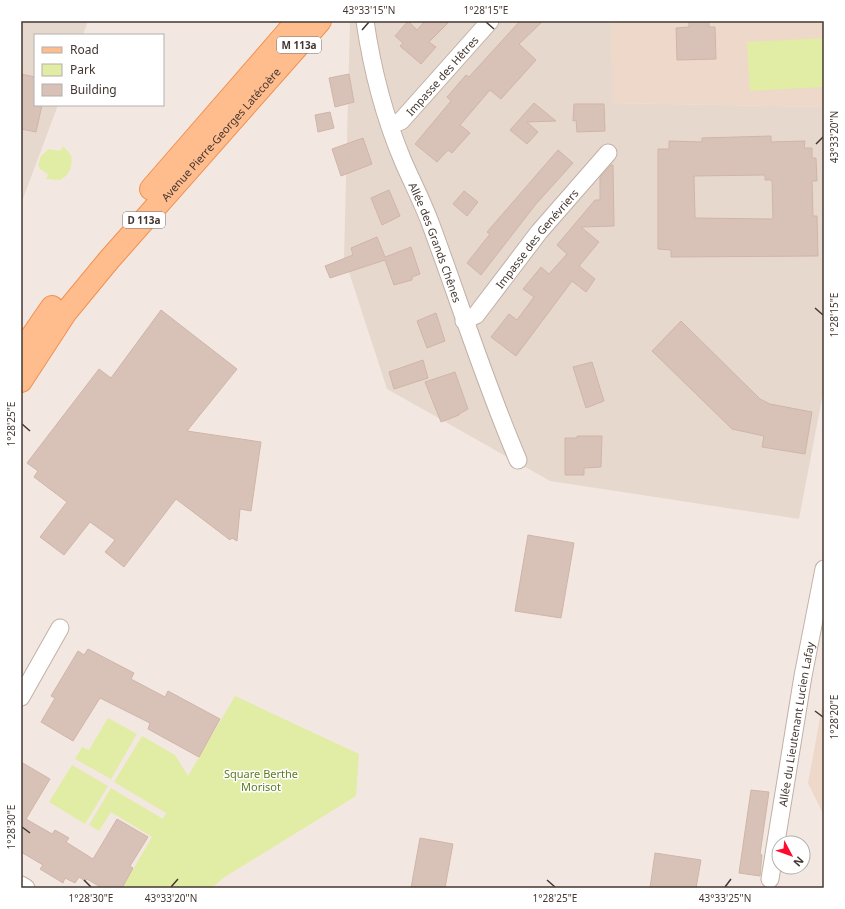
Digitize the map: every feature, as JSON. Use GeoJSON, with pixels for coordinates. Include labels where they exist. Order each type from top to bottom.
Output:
{"type":"FeatureCollection","features":[{"type":"Feature","properties":{"kind":"main road","name":"Avenue Pierre-Georges Latécoère"},"geometry":{"type":"LineString","coordinates":[[21,381],[66,312],[275,59],[297,21]]}},
{"type":"Feature","properties":{"kind":"main road","name":"Avenue Pierre-Georges Latécoère"},"geometry":{"type":"LineString","coordinates":[[21,352],[71,281],[275,59],[320,21]]}},
{"type":"Feature","properties":{"kind":"street","name":"Allée des Grands Chênes"},"geometry":{"type":"LineString","coordinates":[[365,21],[371,63],[381,100],[402,159],[430,223],[494,403],[518,460]]}},
{"type":"Feature","properties":{"kind":"street","name":"Impasse des Hêtres"},"geometry":{"type":"LineString","coordinates":[[391,125],[401,121],[490,21]]}},
{"type":"Feature","properties":{"kind":"street","name":"Impasse des Genévriers"},"geometry":{"type":"LineString","coordinates":[[464,321],[476,315],[539,232],[608,153]]}},
{"type":"Feature","properties":{"kind":"street","name":"Allée du Lieutenant Lucien Lafay"},"geometry":{"type":"LineString","coordinates":[[770,879],[803,676],[824,570]]}},
{"type":"Feature","properties":{"kind":"street"},"geometry":{"type":"LineString","coordinates":[[21,697],[60,628]]}},
{"type":"Feature","properties":{"kind":"street"},"geometry":{"type":"LineString","coordinates":[[21,885],[26,888]]}},
{"type":"Feature","properties":{"kind":"shaded area"},"geometry":{"type":"Polygon","coordinates":[[[21,21],[88,21],[83,34],[34,34],[34,106],[58,106],[21,204],[21,21]]]}},
{"type":"Feature","properties":{"kind":"shaded area"},"geometry":{"type":"Polygon","coordinates":[[[350,21],[611,21],[613,103],[824,107],[824,388],[799,519],[550,481],[387,389],[344,257],[350,21]]]}},
{"type":"Feature","properties":{"kind":"shaded area"},"geometry":{"type":"Polygon","coordinates":[[[611,21],[824,21],[824,107],[612,103],[611,21]]]}},
{"type":"Feature","properties":{"kind":"shaded area"},"geometry":{"type":"Polygon","coordinates":[[[824,696],[824,816],[808,783],[824,696]]]}},
{"type":"Feature","properties":{"kind":"green space"},"geometry":{"type":"Polygon","coordinates":[[[824,38],[824,87],[750,91],[747,42],[824,38]]]}},
{"type":"Feature","properties":{"kind":"green space"},"geometry":{"type":"Polygon","coordinates":[[[63,146],[71,155],[72,163],[70,170],[66,176],[60,180],[46,179],[48,174],[40,169],[38,165],[41,156],[49,149],[60,151],[63,146]]]}},
{"type":"Feature","properties":{"kind":"green space","name":"Square Berthe Morisot"},"geometry":{"type":"Polygon","coordinates":[[[235,696],[359,754],[356,796],[223,878],[212,888],[122,888],[152,837],[111,812],[99,831],[89,825],[111,788],[163,819],[166,813],[114,782],[142,736],[175,755],[188,776],[235,696]]]}},
{"type":"Feature","properties":{"kind":"green space"},"geometry":{"type":"Polygon","coordinates":[[[108,718],[137,734],[111,779],[75,759],[82,747],[89,750],[108,718]]]}},
{"type":"Feature","properties":{"kind":"green space"},"geometry":{"type":"Polygon","coordinates":[[[72,765],[108,786],[85,824],[49,802],[72,765]]]}},
{"type":"Feature","properties":{"kind":"building"},"geometry":{"type":"Polygon","coordinates":[[[408,21],[417,30],[425,21],[450,21],[429,42],[436,47],[421,64],[400,46],[403,43],[395,36],[408,21]]]}},
{"type":"Feature","properties":{"kind":"building"},"geometry":{"type":"Polygon","coordinates":[[[520,21],[543,21],[519,44],[536,60],[501,99],[490,90],[460,125],[470,133],[452,153],[448,150],[437,162],[415,144],[451,101],[447,97],[466,75],[469,77],[520,21]]]}},
{"type":"Feature","properties":{"kind":"building"},"geometry":{"type":"Polygon","coordinates":[[[689,21],[709,21],[709,27],[715,27],[716,59],[677,60],[676,28],[689,27],[689,21]]]}},
{"type":"Feature","properties":{"kind":"building"},"geometry":{"type":"Polygon","coordinates":[[[21,74],[34,77],[34,106],[42,106],[36,132],[21,129],[21,74]]]}},
{"type":"Feature","properties":{"kind":"building"},"geometry":{"type":"Polygon","coordinates":[[[349,74],[354,102],[335,107],[329,78],[349,74]]]}},
{"type":"Feature","properties":{"kind":"building"},"geometry":{"type":"Polygon","coordinates":[[[534,103],[556,121],[527,122],[538,132],[527,144],[510,130],[534,103]]]}},
{"type":"Feature","properties":{"kind":"building"},"geometry":{"type":"Polygon","coordinates":[[[574,104],[604,104],[605,131],[577,132],[576,120],[573,121],[574,104]]]}},
{"type":"Feature","properties":{"kind":"building"},"geometry":{"type":"Polygon","coordinates":[[[330,112],[334,128],[318,132],[315,115],[330,112]]]}},
{"type":"Feature","properties":{"kind":"building"},"geometry":{"type":"Polygon","coordinates":[[[771,136],[771,142],[805,141],[804,148],[812,148],[812,158],[816,158],[817,181],[812,181],[813,216],[817,216],[818,256],[671,257],[671,250],[658,249],[658,149],[669,149],[669,141],[702,142],[702,138],[771,136]],[[765,175],[694,176],[695,218],[773,219],[772,180],[765,180],[765,175]]]}},
{"type":"Feature","properties":{"kind":"building"},"geometry":{"type":"Polygon","coordinates":[[[363,138],[372,164],[341,176],[332,149],[363,138]]]}},
{"type":"Feature","properties":{"kind":"building"},"geometry":{"type":"Polygon","coordinates":[[[558,150],[573,163],[536,204],[481,275],[467,263],[490,234],[487,232],[558,150]]]}},
{"type":"Feature","properties":{"kind":"building"},"geometry":{"type":"Polygon","coordinates":[[[611,165],[613,165],[614,226],[581,227],[599,242],[579,266],[595,279],[586,292],[572,281],[516,356],[491,337],[509,314],[517,320],[534,297],[523,289],[541,267],[549,274],[567,254],[557,245],[595,200],[600,200],[600,177],[611,165]]]}},
{"type":"Feature","properties":{"kind":"building"},"geometry":{"type":"Polygon","coordinates":[[[389,190],[400,216],[382,225],[371,198],[389,190]]]}},
{"type":"Feature","properties":{"kind":"building"},"geometry":{"type":"Polygon","coordinates":[[[464,191],[478,202],[467,216],[453,204],[464,191]]]}},
{"type":"Feature","properties":{"kind":"building"},"geometry":{"type":"Polygon","coordinates":[[[377,237],[385,257],[411,247],[420,274],[412,277],[412,280],[394,285],[385,260],[330,278],[325,266],[353,255],[351,248],[377,237]]]}},
{"type":"Feature","properties":{"kind":"building"},"geometry":{"type":"Polygon","coordinates":[[[161,310],[237,369],[187,431],[261,442],[251,511],[240,509],[237,541],[232,538],[230,540],[176,499],[124,567],[105,552],[115,540],[90,522],[64,555],[40,537],[67,502],[34,477],[38,471],[27,463],[99,369],[111,378],[161,310]]]}},
{"type":"Feature","properties":{"kind":"building"},"geometry":{"type":"Polygon","coordinates":[[[436,313],[445,341],[427,348],[417,321],[436,313]]]}},
{"type":"Feature","properties":{"kind":"building"},"geometry":{"type":"Polygon","coordinates":[[[681,321],[760,399],[770,404],[812,412],[805,454],[762,447],[764,436],[732,429],[652,351],[681,321]]]}},
{"type":"Feature","properties":{"kind":"building"},"geometry":{"type":"Polygon","coordinates":[[[423,360],[428,378],[394,389],[389,372],[423,360]]]}},
{"type":"Feature","properties":{"kind":"building"},"geometry":{"type":"Polygon","coordinates":[[[592,362],[604,401],[586,408],[573,367],[592,362]]]}},
{"type":"Feature","properties":{"kind":"building"},"geometry":{"type":"Polygon","coordinates":[[[455,372],[468,409],[459,415],[441,422],[425,382],[455,372]]]}},
{"type":"Feature","properties":{"kind":"building"},"geometry":{"type":"Polygon","coordinates":[[[577,436],[602,436],[601,467],[584,468],[584,475],[565,475],[565,438],[577,438],[577,436]]]}},
{"type":"Feature","properties":{"kind":"building"},"geometry":{"type":"Polygon","coordinates":[[[528,535],[574,543],[561,618],[515,611],[528,535]]]}},
{"type":"Feature","properties":{"kind":"building"},"geometry":{"type":"Polygon","coordinates":[[[88,649],[134,673],[131,679],[165,697],[168,691],[220,719],[199,757],[148,729],[150,723],[100,698],[73,741],[41,722],[55,698],[51,696],[78,651],[84,655],[88,649]]]}},
{"type":"Feature","properties":{"kind":"building"},"geometry":{"type":"Polygon","coordinates":[[[21,762],[50,779],[26,819],[52,834],[55,830],[69,838],[66,842],[93,859],[117,819],[148,837],[130,866],[133,868],[122,888],[102,888],[87,879],[85,881],[79,877],[75,883],[65,878],[63,883],[40,869],[43,865],[21,852],[21,762]]]}},
{"type":"Feature","properties":{"kind":"building"},"geometry":{"type":"Polygon","coordinates":[[[751,790],[769,792],[760,854],[762,855],[760,876],[739,873],[751,790]]]}},
{"type":"Feature","properties":{"kind":"building"},"geometry":{"type":"Polygon","coordinates":[[[420,838],[453,844],[445,888],[411,888],[420,838]]]}},
{"type":"Feature","properties":{"kind":"building"},"geometry":{"type":"Polygon","coordinates":[[[655,853],[701,860],[696,888],[650,888],[655,853]]]}}]}
